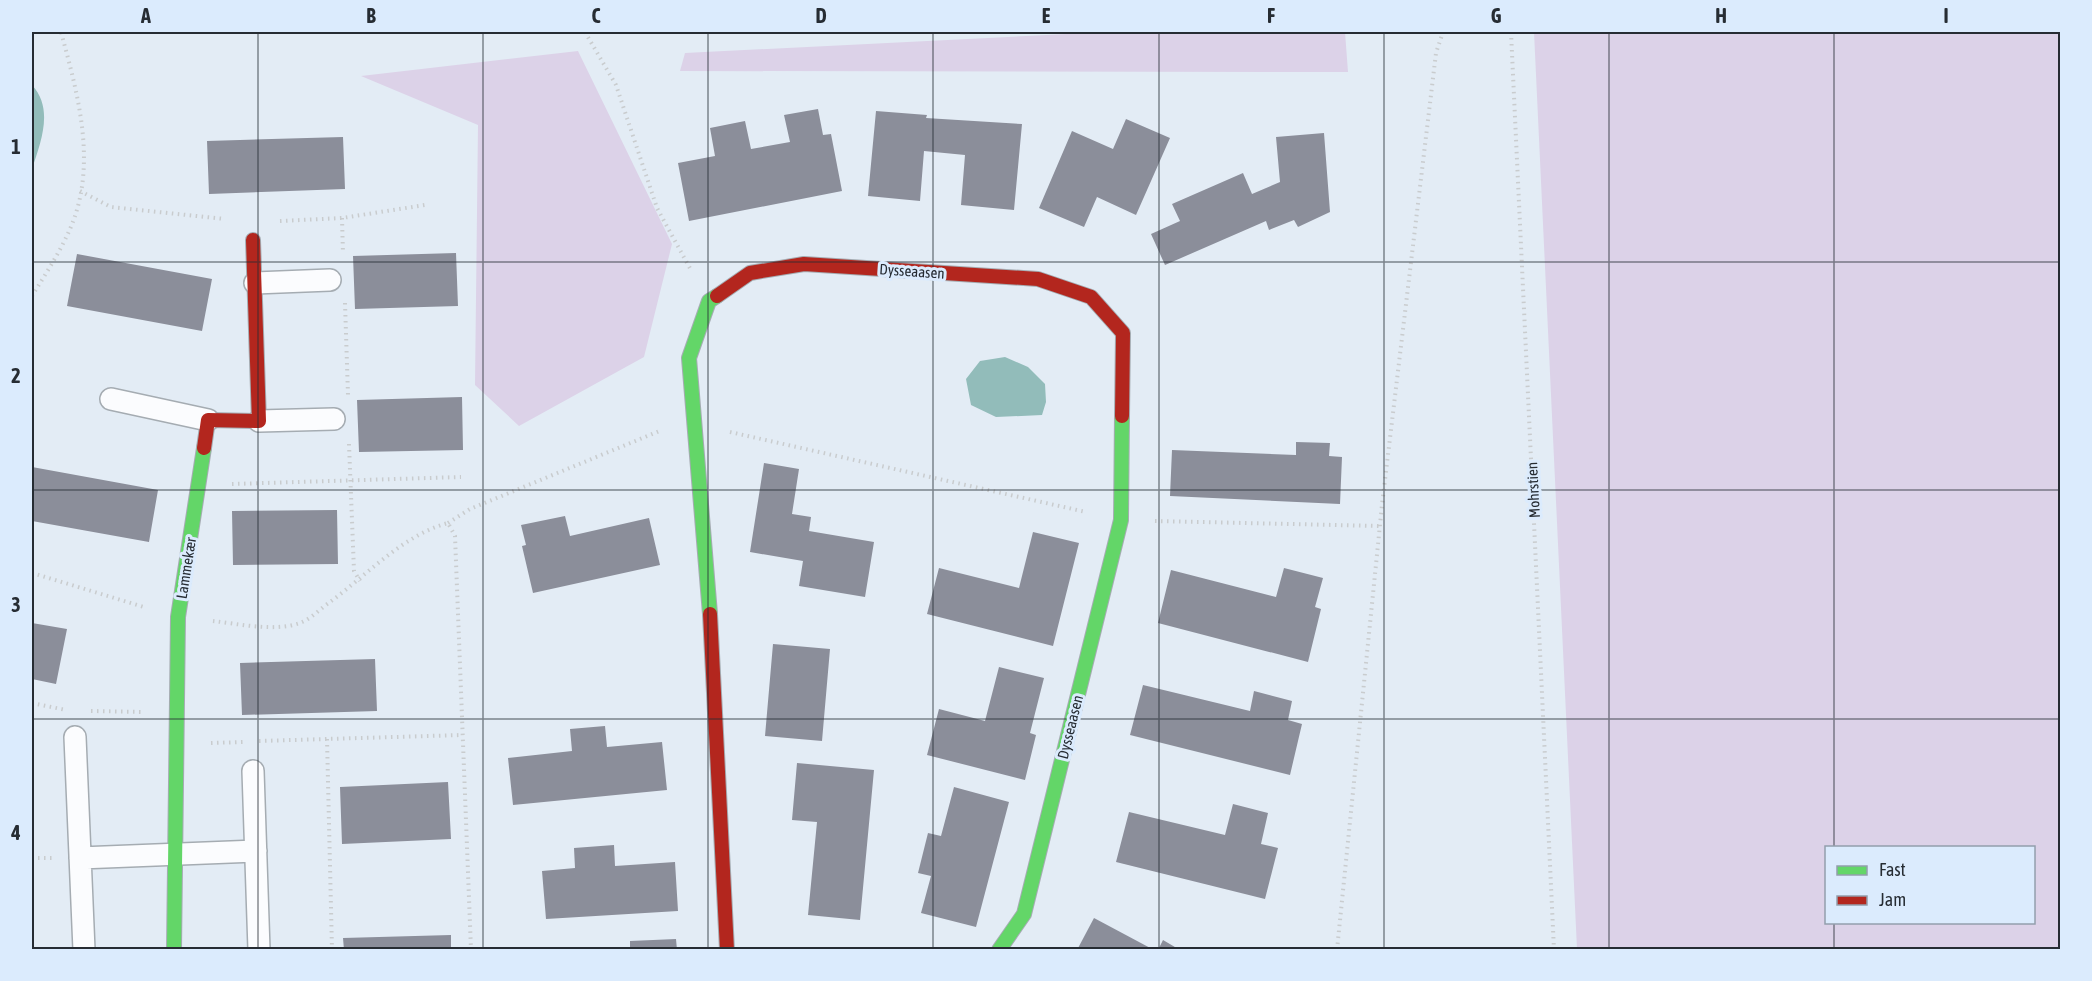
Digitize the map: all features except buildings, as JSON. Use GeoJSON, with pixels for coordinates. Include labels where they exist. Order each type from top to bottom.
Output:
{"type":"FeatureCollection","features":[{"type":"Feature","properties":{"kind":"street"},"geometry":{"type":"LineString","coordinates":[[208,420],[259,421],[253,240]]}},
{"type":"Feature","properties":{"kind":"street","name":"Dysseaasen"},"geometry":{"type":"LineString","coordinates":[[709,301],[750,273],[804,264],[1038,279],[1091,297],[1123,333],[1121,520],[1024,914],[999,950]]}},
{"type":"Feature","properties":{"kind":"street"},"geometry":{"type":"LineString","coordinates":[[709,301],[688,358],[707,561],[727,950]]}},
{"type":"Feature","properties":{"kind":"street","name":"Lammekær"},"geometry":{"type":"LineString","coordinates":[[174,950],[178,617],[208,420]]}},
{"type":"Feature","properties":{"kind":"lane"},"geometry":{"type":"LineString","coordinates":[[255,283],[330,280]]}},
{"type":"Feature","properties":{"kind":"lane"},"geometry":{"type":"LineString","coordinates":[[111,399],[208,420]]}},
{"type":"Feature","properties":{"kind":"lane"},"geometry":{"type":"LineString","coordinates":[[259,421],[334,419]]}},
{"type":"Feature","properties":{"kind":"lane"},"geometry":{"type":"LineString","coordinates":[[75,737],[84,950]]}},
{"type":"Feature","properties":{"kind":"lane"},"geometry":{"type":"LineString","coordinates":[[254,771],[259,950]]}},
{"type":"Feature","properties":{"kind":"lane"},"geometry":{"type":"LineString","coordinates":[[80,858],[256,851]]}},
{"type":"Feature","properties":{"kind":"path"},"geometry":{"type":"LineString","coordinates":[[32,296],[71,228],[83,181],[84,138],[79,105],[61,32]]}},
{"type":"Feature","properties":{"kind":"path"},"geometry":{"type":"LineString","coordinates":[[585,32],[616,85],[657,208],[709,301]]}},
{"type":"Feature","properties":{"kind":"path"},"geometry":{"type":"LineString","coordinates":[[1336,950],[1380,526],[1436,52],[1443,32]]}},
{"type":"Feature","properties":{"kind":"path","name":"Mohrstien"},"geometry":{"type":"LineString","coordinates":[[1511,32],[1554,950]]}},
{"type":"Feature","properties":{"kind":"path"},"geometry":{"type":"LineString","coordinates":[[32,573],[178,617],[247,625],[283,626],[302,622],[360,580],[396,550],[436,526],[448,523],[470,509],[694,420],[1121,520],[1380,526]]}},
{"type":"Feature","properties":{"kind":"path"},"geometry":{"type":"LineString","coordinates":[[198,484],[461,477]]}},
{"type":"Feature","properties":{"kind":"path"},"geometry":{"type":"LineString","coordinates":[[448,523],[455,536],[471,950]]}},
{"type":"Feature","properties":{"kind":"path"},"geometry":{"type":"LineString","coordinates":[[32,703],[71,711]]}},
{"type":"Feature","properties":{"kind":"path"},"geometry":{"type":"LineString","coordinates":[[83,711],[177,713]]}},
{"type":"Feature","properties":{"kind":"path"},"geometry":{"type":"LineString","coordinates":[[258,741],[462,735]]}},
{"type":"Feature","properties":{"kind":"path"},"geometry":{"type":"LineString","coordinates":[[327,739],[332,950]]}},
{"type":"Feature","properties":{"kind":"path"},"geometry":{"type":"LineString","coordinates":[[177,744],[246,742]]}},
{"type":"Feature","properties":{"kind":"shaded area"},"geometry":{"type":"Polygon","coordinates":[[[1107,32],[1345,32],[1348,72],[680,71],[685,53],[1107,32]]]}},
{"type":"Feature","properties":{"kind":"shaded area"},"geometry":{"type":"Polygon","coordinates":[[[1534,32],[2060,32],[2060,949],[1577,949],[1534,32]]]}},
{"type":"Feature","properties":{"kind":"shaded area"},"geometry":{"type":"Polygon","coordinates":[[[578,51],[672,244],[644,357],[519,426],[475,385],[478,125],[361,76],[578,51]]]}},
{"type":"Feature","properties":{"kind":"shaded area"},"geometry":{"type":"Polygon","coordinates":[[[32,85],[43,104],[44,126],[32,169],[32,85]]]}},
{"type":"Feature","properties":{"kind":"shaded area"},"geometry":{"type":"Polygon","coordinates":[[[1005,357],[1028,367],[1045,384],[1046,402],[1042,415],[996,417],[971,405],[966,379],[980,361],[1005,357]]]}},
{"type":"Feature","properties":{"kind":"traffic: fast"},"geometry":{"type":"LineString","coordinates":[[710,614],[689,358],[709,301],[717,296]]}},
{"type":"Feature","properties":{"kind":"traffic: fast"},"geometry":{"type":"LineString","coordinates":[[999,950],[1024,914],[1121,520],[1122,416]]}},
{"type":"Feature","properties":{"kind":"traffic: fast"},"geometry":{"type":"LineString","coordinates":[[174,950],[178,617],[204,448]]}},
{"type":"Feature","properties":{"kind":"traffic: jam"},"geometry":{"type":"LineString","coordinates":[[204,448],[208,420],[259,421],[253,240]]}},
{"type":"Feature","properties":{"kind":"traffic: jam"},"geometry":{"type":"LineString","coordinates":[[717,296],[750,273],[804,264],[1038,279],[1091,297],[1123,333],[1122,416]]}},
{"type":"Feature","properties":{"kind":"traffic: jam"},"geometry":{"type":"LineString","coordinates":[[710,614],[727,950]]}}]}
